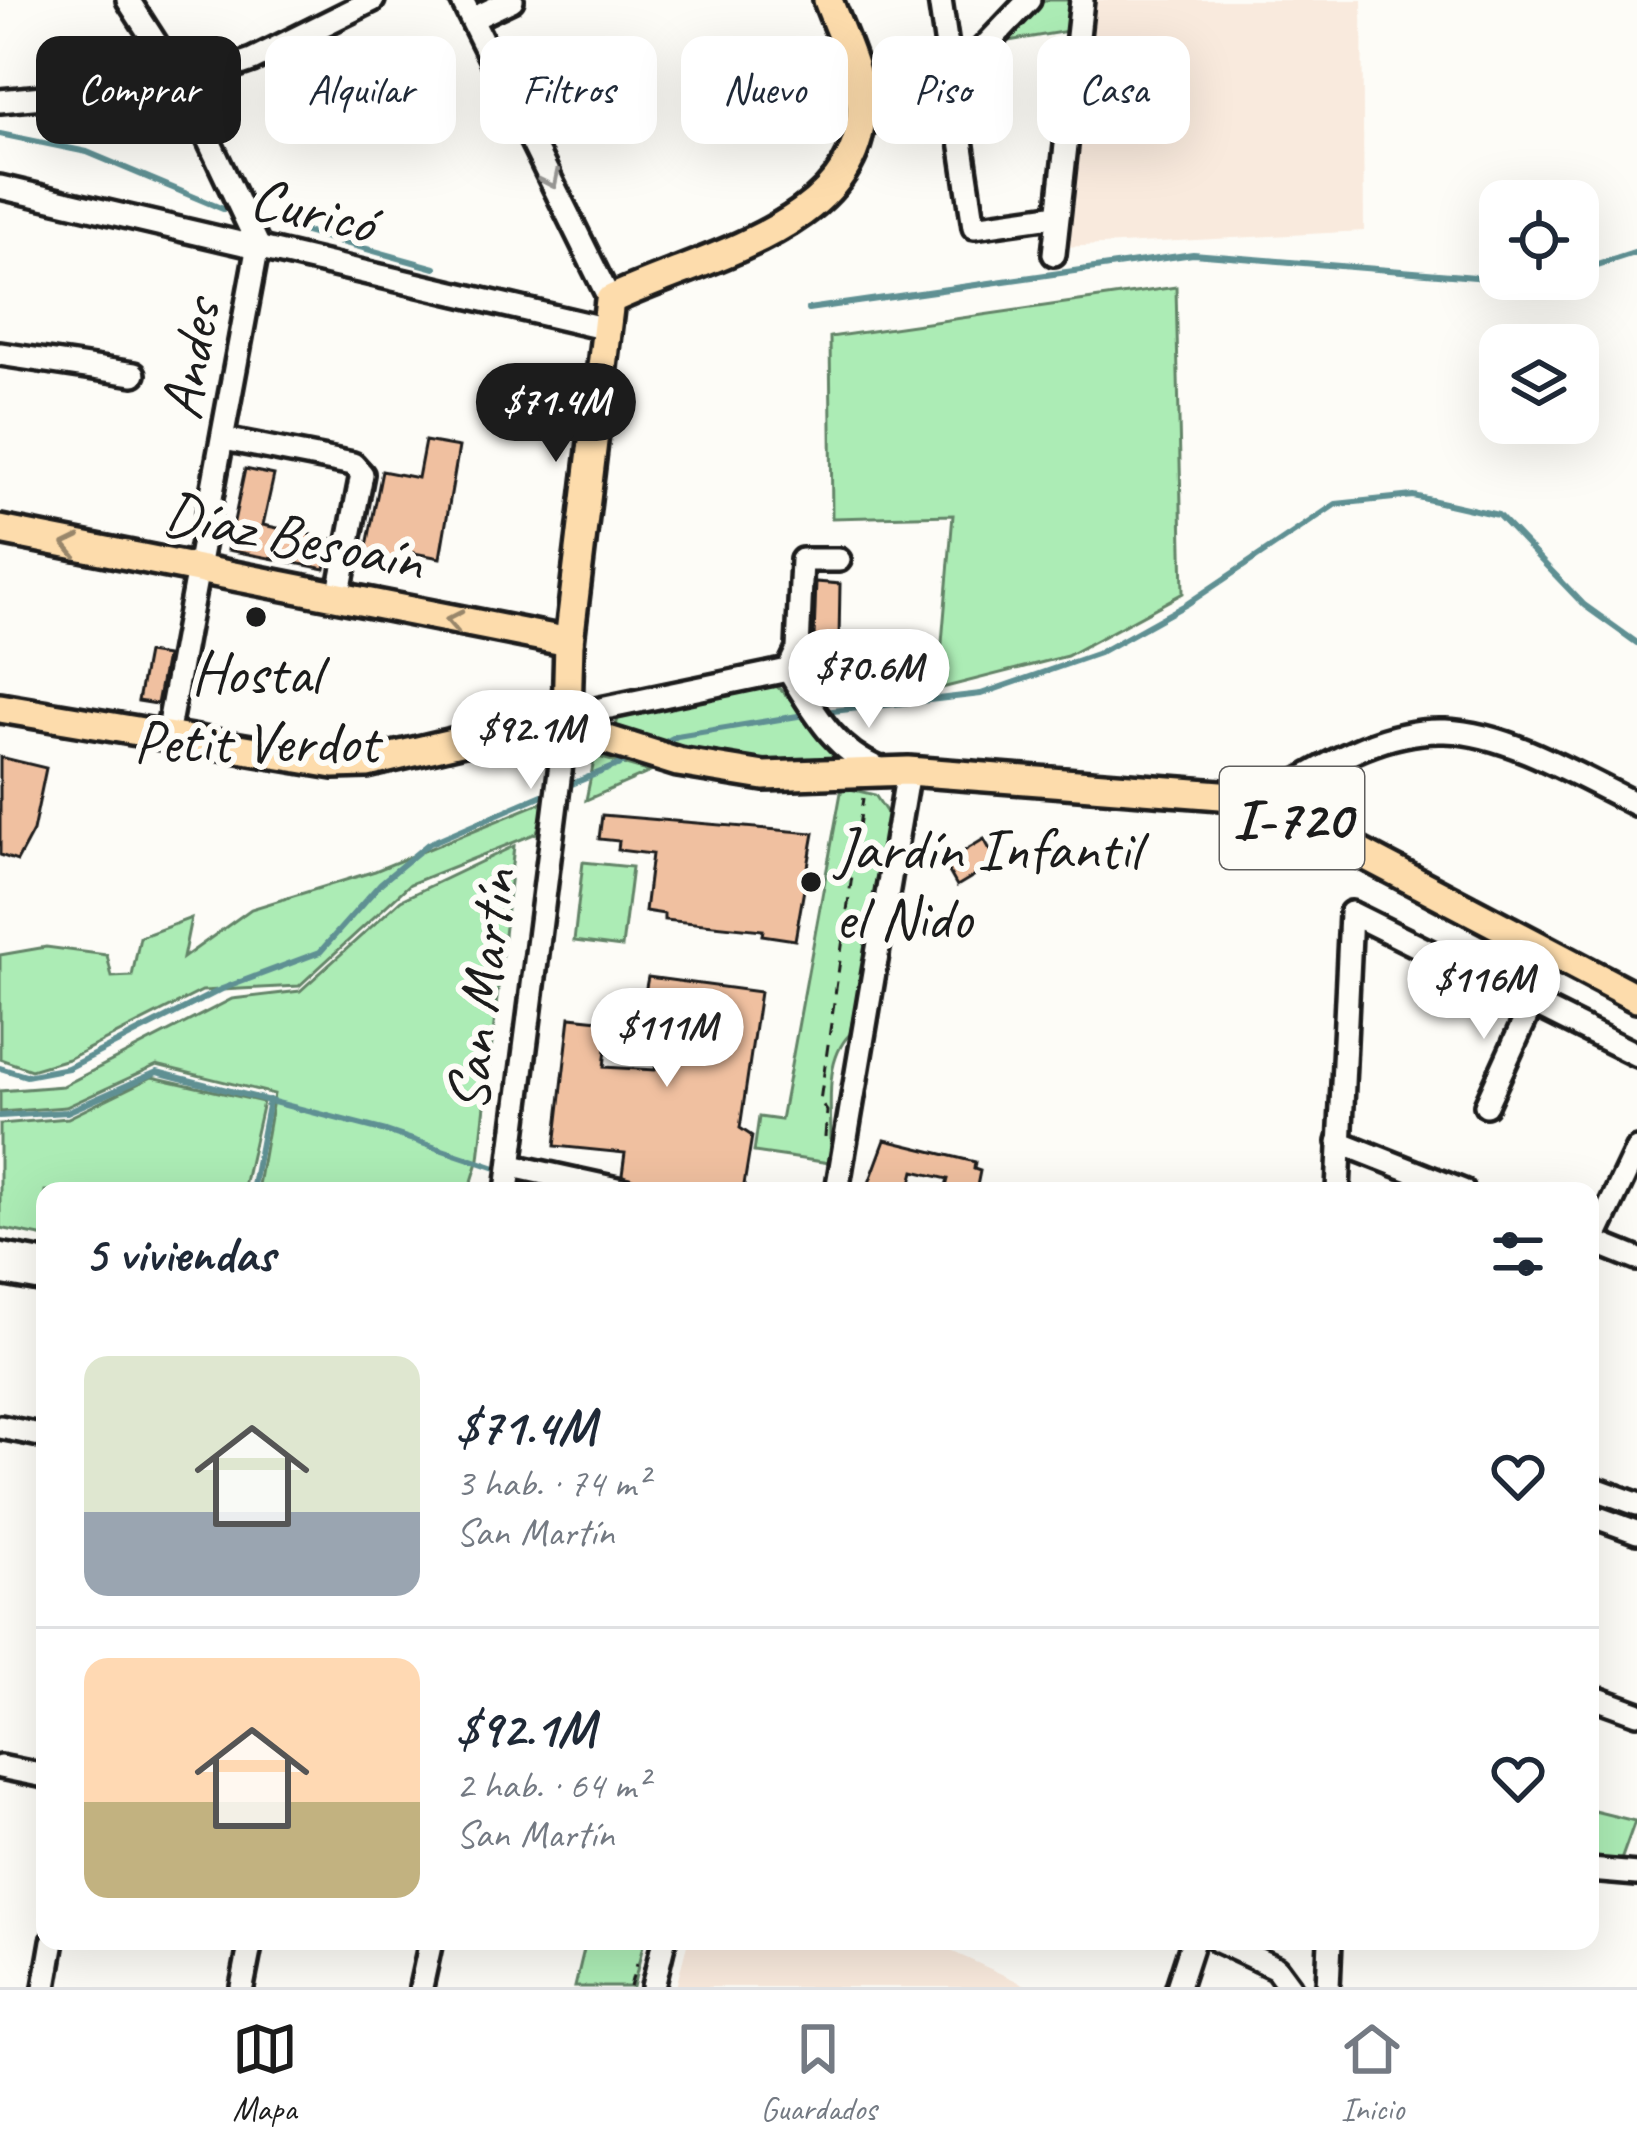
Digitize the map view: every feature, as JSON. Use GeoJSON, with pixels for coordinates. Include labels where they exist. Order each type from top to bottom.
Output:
{"type":"FeatureCollection","features":[{"type":"Feature","properties":{"kind":"main road"},"geometry":{"type":"LineString","coordinates":[[610,300],[807,212],[852,163],[859,131],[857,79],[828,0]]}},
{"type":"Feature","properties":{"kind":"main road","name":"San Martín"},"geometry":{"type":"LineString","coordinates":[[567,716],[568,643],[610,300]]}},
{"type":"Feature","properties":{"kind":"main road","name":"Díaz Besoaín"},"geometry":{"type":"LineString","coordinates":[[0,530],[568,643]]}},
{"type":"Feature","properties":{"kind":"main road"},"geometry":{"type":"LineString","coordinates":[[0,708],[334,764],[367,763],[567,716]]}},
{"type":"Feature","properties":{"kind":"main road","name":"I-720"},"geometry":{"type":"LineString","coordinates":[[567,716],[595,736],[678,762],[764,776],[897,771],[1221,795],[1367,855],[1637,998]]}},
{"type":"Feature","properties":{"kind":"street","name":"Andes"},"geometry":{"type":"LineString","coordinates":[[128,0],[151,36]]}},
{"type":"Feature","properties":{"kind":"street"},"geometry":{"type":"LineString","coordinates":[[241,64],[373,0]]}},
{"type":"Feature","properties":{"kind":"street"},"geometry":{"type":"LineString","coordinates":[[512,0],[467,9],[610,300]]}},
{"type":"Feature","properties":{"kind":"street"},"geometry":{"type":"LineString","coordinates":[[940,0],[944,36]]}},
{"type":"Feature","properties":{"kind":"street"},"geometry":{"type":"LineString","coordinates":[[995,36],[1029,0]]}},
{"type":"Feature","properties":{"kind":"street"},"geometry":{"type":"LineString","coordinates":[[1054,254],[1082,0]]}},
{"type":"Feature","properties":{"kind":"street"},"geometry":{"type":"LineString","coordinates":[[0,101],[36,98]]}},
{"type":"Feature","properties":{"kind":"street","name":"Andes"},"geometry":{"type":"LineString","coordinates":[[167,735],[258,244],[210,144]]}},
{"type":"Feature","properties":{"kind":"street"},"geometry":{"type":"LineString","coordinates":[[960,144],[974,227],[1058,214]]}},
{"type":"Feature","properties":{"kind":"street","name":"Curicó"},"geometry":{"type":"LineString","coordinates":[[0,188],[258,244],[603,328]]}},
{"type":"Feature","properties":{"kind":"street"},"geometry":{"type":"LineString","coordinates":[[0,354],[134,374]]}},
{"type":"Feature","properties":{"kind":"street"},"geometry":{"type":"LineString","coordinates":[[224,439],[353,464],[362,474],[338,598]]}},
{"type":"Feature","properties":{"kind":"street"},"geometry":{"type":"LineString","coordinates":[[788,670],[798,650],[802,560],[839,560]]}},
{"type":"Feature","properties":{"kind":"street"},"geometry":{"type":"LineString","coordinates":[[788,670],[826,730],[856,759],[897,771],[838,1182]]}},
{"type":"Feature","properties":{"kind":"street"},"geometry":{"type":"LineString","coordinates":[[567,716],[788,670]]}},
{"type":"Feature","properties":{"kind":"street","name":"San Martín"},"geometry":{"type":"LineString","coordinates":[[509,1182],[567,716]]}},
{"type":"Feature","properties":{"kind":"street"},"geometry":{"type":"LineString","coordinates":[[1257,807],[1365,743],[1425,727],[1489,736],[1637,805]]}},
{"type":"Feature","properties":{"kind":"street"},"geometry":{"type":"LineString","coordinates":[[1338,1182],[1351,913],[1637,1055]]}},
{"type":"Feature","properties":{"kind":"street"},"geometry":{"type":"LineString","coordinates":[[1486,1105],[1533,1002]]}},
{"type":"Feature","properties":{"kind":"street"},"geometry":{"type":"LineString","coordinates":[[1339,1142],[1440,1182]]}},
{"type":"Feature","properties":{"kind":"street"},"geometry":{"type":"LineString","coordinates":[[1599,1227],[1637,1149]]}},
{"type":"Feature","properties":{"kind":"street"},"geometry":{"type":"LineString","coordinates":[[512,1166],[585,1182]]}},
{"type":"Feature","properties":{"kind":"street"},"geometry":{"type":"LineString","coordinates":[[1599,1244],[1637,1259]]}},
{"type":"Feature","properties":{"kind":"street"},"geometry":{"type":"LineString","coordinates":[[0,1254],[36,1260]]}},
{"type":"Feature","properties":{"kind":"street"},"geometry":{"type":"LineString","coordinates":[[0,1273],[36,1279]]}},
{"type":"Feature","properties":{"kind":"street"},"geometry":{"type":"LineString","coordinates":[[1,1431],[36,1435]]}},
{"type":"Feature","properties":{"kind":"street"},"geometry":{"type":"LineString","coordinates":[[1599,1490],[1637,1504]]}},
{"type":"Feature","properties":{"kind":"street"},"geometry":{"type":"LineString","coordinates":[[1599,1518],[1637,1532]]}},
{"type":"Feature","properties":{"kind":"street"},"geometry":{"type":"LineString","coordinates":[[1599,1699],[1637,1713]]}},
{"type":"Feature","properties":{"kind":"street"},"geometry":{"type":"LineString","coordinates":[[0,1767],[36,1774]]}},
{"type":"Feature","properties":{"kind":"street"},"geometry":{"type":"LineString","coordinates":[[1599,1871],[1637,1874]]}},
{"type":"Feature","properties":{"kind":"street"},"geometry":{"type":"LineString","coordinates":[[45,1987],[51,1950]]}},
{"type":"Feature","properties":{"kind":"street"},"geometry":{"type":"LineString","coordinates":[[242,1987],[249,1950]]}},
{"type":"Feature","properties":{"kind":"street"},"geometry":{"type":"LineString","coordinates":[[421,1987],[429,1950]]}},
{"type":"Feature","properties":{"kind":"street"},"geometry":{"type":"LineString","coordinates":[[653,1987],[662,1950]]}},
{"type":"Feature","properties":{"kind":"street"},"geometry":{"type":"LineString","coordinates":[[1178,1987],[1190,1950]]}},
{"type":"Feature","properties":{"kind":"street"},"geometry":{"type":"LineString","coordinates":[[1238,1950],[1276,1967],[1290,1987]]}},
{"type":"Feature","properties":{"kind":"street"},"geometry":{"type":"LineString","coordinates":[[1328,1987],[1330,1950]]}},
{"type":"Feature","properties":{"kind":"path"},"geometry":{"type":"LineString","coordinates":[[823,1151],[827,1111],[820,1101],[864,809],[864,799],[845,775]]}},
{"type":"Feature","properties":{"kind":"shaded area"},"geometry":{"type":"Polygon","coordinates":[[[1087,0],[1362,0],[1364,231],[1064,247],[1074,144],[1190,144],[1190,36],[1084,36],[1087,0]]]}},
{"type":"Feature","properties":{"kind":"shaded area"},"geometry":{"type":"Polygon","coordinates":[[[686,1950],[949,1950],[1030,1987],[676,1987],[686,1950]]]}},
{"type":"Feature","properties":{"kind":"green space"},"geometry":{"type":"Polygon","coordinates":[[[1044,0],[1073,0],[1068,31],[1013,40],[1044,0]]]}},
{"type":"Feature","properties":{"kind":"green space"},"geometry":{"type":"Polygon","coordinates":[[[1176,287],[1183,593],[1067,656],[938,689],[953,515],[832,518],[830,337],[1176,287]]]}},
{"type":"Feature","properties":{"kind":"green space"},"geometry":{"type":"Polygon","coordinates":[[[776,686],[842,760],[762,767],[615,729],[619,715],[776,686]]]}},
{"type":"Feature","properties":{"kind":"green space"},"geometry":{"type":"Polygon","coordinates":[[[595,756],[650,772],[586,800],[595,756]]]}},
{"type":"Feature","properties":{"kind":"green space"},"geometry":{"type":"Polygon","coordinates":[[[842,787],[875,795],[891,819],[850,1034],[840,1047],[831,1078],[830,1163],[754,1152],[759,1117],[781,1120],[842,787]]]}},
{"type":"Feature","properties":{"kind":"green space"},"geometry":{"type":"Polygon","coordinates":[[[545,801],[537,833],[410,884],[299,986],[202,991],[68,1059],[31,1070],[0,1059],[0,955],[46,947],[107,955],[112,977],[132,976],[140,937],[191,918],[183,958],[251,909],[375,871],[545,801]]]}},
{"type":"Feature","properties":{"kind":"green space"},"geometry":{"type":"Polygon","coordinates":[[[514,846],[479,1159],[472,1182],[259,1182],[274,1094],[157,1065],[66,1107],[0,1112],[0,1091],[63,1086],[232,999],[300,991],[401,900],[514,846]]]}},
{"type":"Feature","properties":{"kind":"green space"},"geometry":{"type":"Polygon","coordinates":[[[583,862],[632,867],[622,947],[574,941],[583,862]]]}},
{"type":"Feature","properties":{"kind":"green space"},"geometry":{"type":"Polygon","coordinates":[[[152,1077],[263,1102],[245,1182],[36,1182],[36,1235],[0,1228],[0,1124],[68,1118],[152,1077]]]}},
{"type":"Feature","properties":{"kind":"green space"},"geometry":{"type":"Polygon","coordinates":[[[1599,1812],[1635,1821],[1620,1863],[1599,1862],[1599,1812]]]}},
{"type":"Feature","properties":{"kind":"green space"},"geometry":{"type":"Polygon","coordinates":[[[584,1950],[642,1950],[633,1987],[575,1987],[584,1950]]]}},
{"type":"Feature","properties":{"kind":"building"},"geometry":{"type":"Polygon","coordinates":[[[425,441],[459,447],[440,558],[404,551],[402,562],[365,556],[382,471],[418,478],[425,441]]]}},
{"type":"Feature","properties":{"kind":"building"},"geometry":{"type":"Polygon","coordinates":[[[245,469],[274,475],[263,525],[331,539],[325,569],[228,550],[245,469]]]}},
{"type":"Feature","properties":{"kind":"building"},"geometry":{"type":"Polygon","coordinates":[[[816,582],[840,584],[839,640],[814,637],[816,582]]]}},
{"type":"Feature","properties":{"kind":"building"},"geometry":{"type":"Polygon","coordinates":[[[147,653],[166,656],[157,704],[138,701],[147,653]]]}},
{"type":"Feature","properties":{"kind":"building"},"geometry":{"type":"Polygon","coordinates":[[[0,757],[46,768],[33,831],[17,861],[0,855],[0,757]]]}},
{"type":"Feature","properties":{"kind":"building"},"geometry":{"type":"Polygon","coordinates":[[[602,815],[814,833],[795,940],[762,935],[763,930],[664,920],[664,914],[645,911],[652,854],[618,850],[619,841],[599,839],[602,815]]]}},
{"type":"Feature","properties":{"kind":"building"},"geometry":{"type":"Polygon","coordinates":[[[984,839],[997,862],[957,886],[944,863],[984,839]]]}},
{"type":"Feature","properties":{"kind":"building"},"geometry":{"type":"Polygon","coordinates":[[[648,977],[760,992],[740,1128],[752,1136],[744,1182],[632,1182],[622,1175],[625,1153],[555,1146],[570,1017],[609,1021],[604,1067],[655,1070],[662,1031],[638,1029],[648,977]]]}},
{"type":"Feature","properties":{"kind":"building"},"geometry":{"type":"Polygon","coordinates":[[[885,1140],[975,1162],[974,1169],[980,1171],[978,1182],[947,1182],[914,1171],[911,1182],[869,1182],[885,1140]]]}},
{"type":"Feature","properties":{"kind":"waterway"},"geometry":{"type":"LineString","coordinates":[[0,134],[87,152],[223,209]]}},
{"type":"Feature","properties":{"kind":"waterway"},"geometry":{"type":"LineString","coordinates":[[259,219],[435,268]]}},
{"type":"Feature","properties":{"kind":"waterway"},"geometry":{"type":"LineString","coordinates":[[1599,264],[1637,252]]}},
{"type":"Feature","properties":{"kind":"waterway"},"geometry":{"type":"LineString","coordinates":[[808,309],[1193,254],[1479,277]]}},
{"type":"Feature","properties":{"kind":"waterway"},"geometry":{"type":"LineString","coordinates":[[824,712],[981,694],[1099,653],[1187,604],[1336,504],[1413,496],[1498,515],[1584,605],[1637,643]]}},
{"type":"Feature","properties":{"kind":"waterway"},"geometry":{"type":"LineString","coordinates":[[660,745],[677,736],[810,714]]}},
{"type":"Feature","properties":{"kind":"waterway"},"geometry":{"type":"LineString","coordinates":[[567,786],[632,759]]}},
{"type":"Feature","properties":{"kind":"waterway"},"geometry":{"type":"LineString","coordinates":[[0,1068],[26,1076],[68,1068],[222,989],[320,952],[381,883],[428,844],[554,790]]}},
{"type":"Feature","properties":{"kind":"waterway"},"geometry":{"type":"LineString","coordinates":[[0,1116],[67,1112],[157,1072],[386,1131],[502,1170]]}},
{"type":"Feature","properties":{"kind":"waterway"},"geometry":{"type":"LineString","coordinates":[[254,1182],[269,1100]]}},
{"type":"Feature","properties":{"kind":"waterway"},"geometry":{"type":"LineString","coordinates":[[1599,1506],[1637,1521]]}},
{"type":"Feature","properties":{"kind":"place","name":"Hostal Petit Verdot"},"geometry":{"type":"Point","coordinates":[256,617]}},
{"type":"Feature","properties":{"kind":"place","name":"Jardín Infantil el Nido"},"geometry":{"type":"Point","coordinates":[811,882]}}]}
